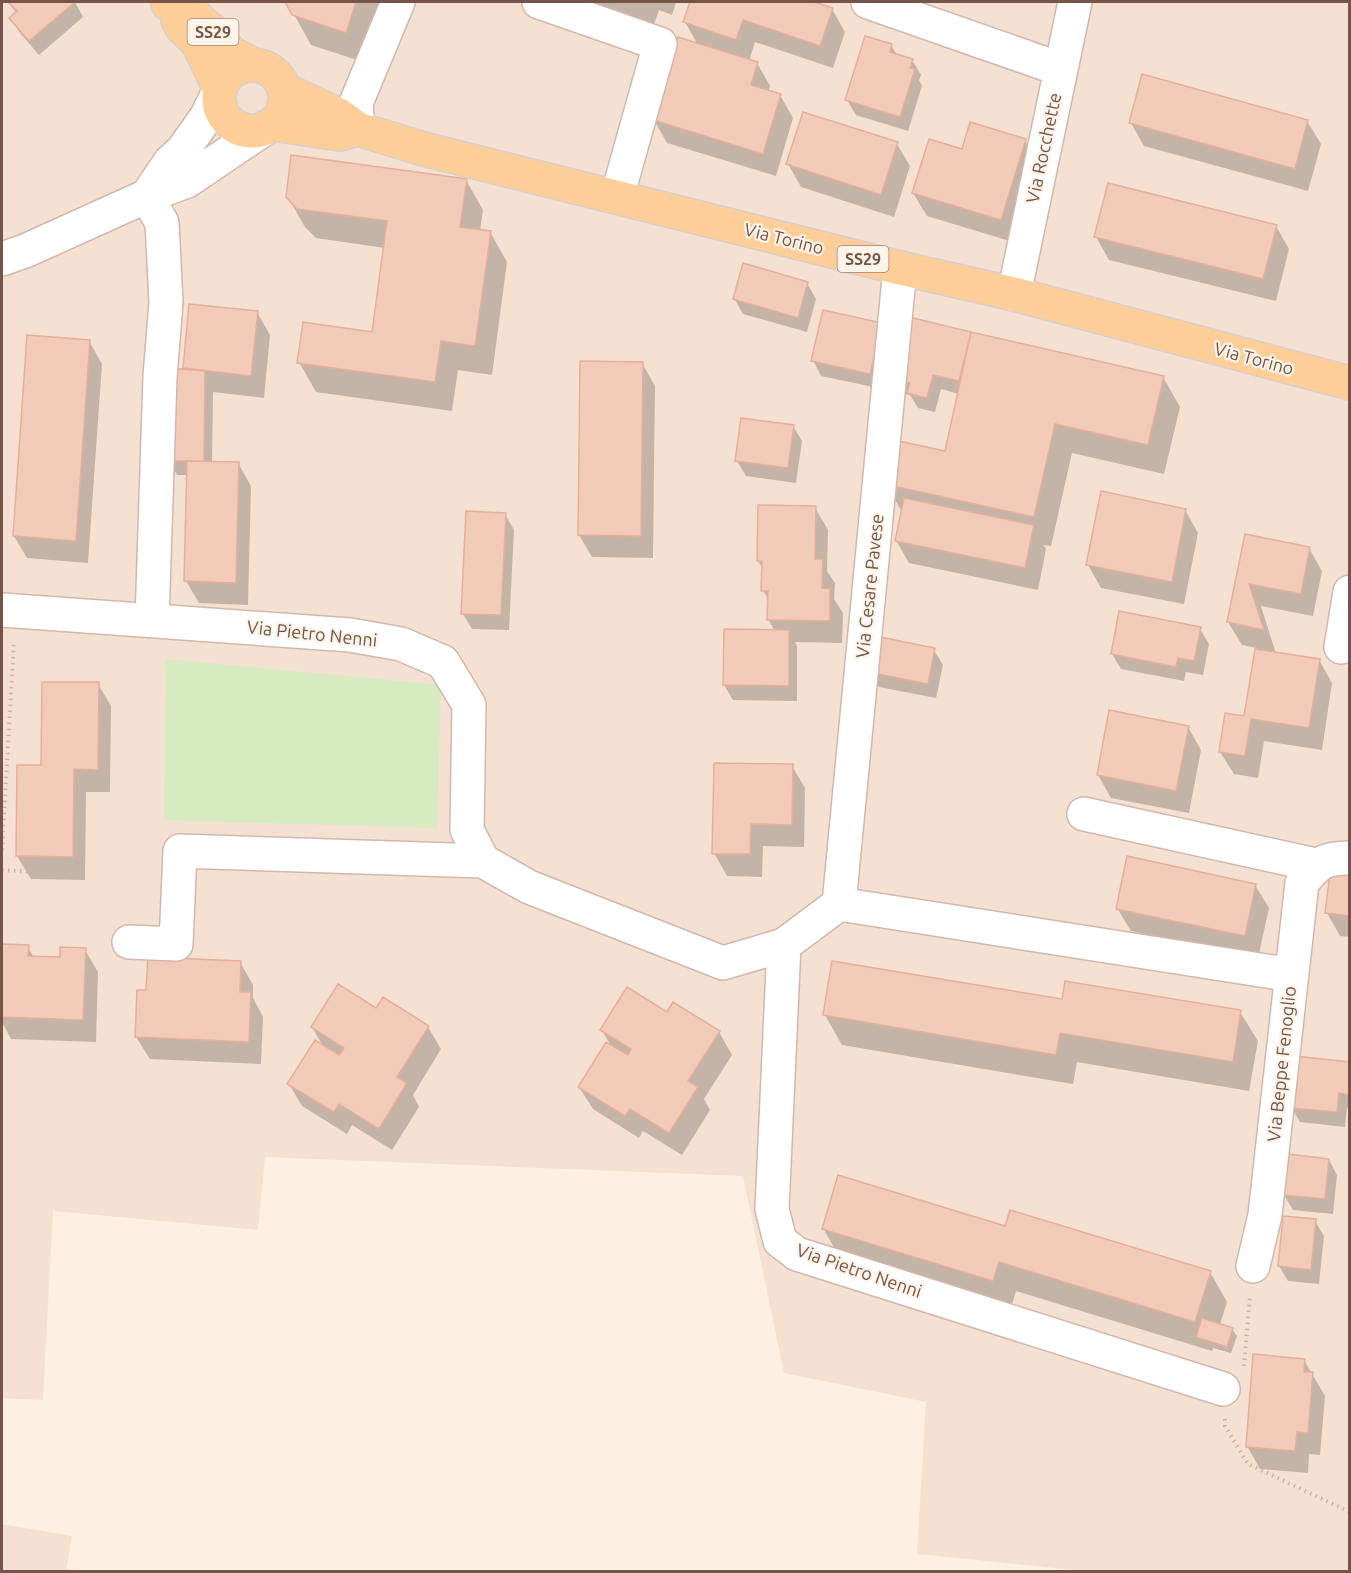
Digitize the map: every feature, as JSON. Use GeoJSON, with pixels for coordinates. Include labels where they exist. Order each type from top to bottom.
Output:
{"type":"FeatureCollection","features":[{"type":"Feature","properties":{"kind":"main road","name":"Via Torino"},"geometry":{"type":"LineString","coordinates":[[168,2],[182,27],[198,43],[220,89],[221,110],[234,125],[254,131],[268,126],[339,134],[358,129]]}},
{"type":"Feature","properties":{"kind":"main road","name":"Via Torino"},"geometry":{"type":"LineString","coordinates":[[168,2],[194,15],[231,52],[277,75],[285,90],[339,115],[358,129],[427,150],[900,268],[1014,294],[1350,383]]}},
{"type":"Feature","properties":{"kind":"main road"},"geometry":{"type":"LineString","coordinates":[[220,89],[224,81],[236,69],[254,65]]}},
{"type":"Feature","properties":{"kind":"main road"},"geometry":{"type":"LineString","coordinates":[[268,126],[284,109],[285,90]]}},
{"type":"Feature","properties":{"kind":"street"},"geometry":{"type":"LineString","coordinates":[[358,129],[356,103],[398,2]]}},
{"type":"Feature","properties":{"kind":"street"},"geometry":{"type":"LineString","coordinates":[[539,2],[660,44],[617,197]]}},
{"type":"Feature","properties":{"kind":"street"},"geometry":{"type":"LineString","coordinates":[[868,2],[1060,69]]}},
{"type":"Feature","properties":{"kind":"street","name":"Via Rocchette"},"geometry":{"type":"LineString","coordinates":[[1014,294],[1075,2]]}},
{"type":"Feature","properties":{"kind":"street"},"geometry":{"type":"LineString","coordinates":[[147,196],[170,162],[183,150],[207,116],[220,89]]}},
{"type":"Feature","properties":{"kind":"street"},"geometry":{"type":"LineString","coordinates":[[2,260],[147,196],[187,181],[268,126]]}},
{"type":"Feature","properties":{"kind":"street"},"geometry":{"type":"LineString","coordinates":[[147,196],[162,223],[166,302],[160,377],[152,621]]}},
{"type":"Feature","properties":{"kind":"street","name":"Via Cesare Pavese"},"geometry":{"type":"LineString","coordinates":[[839,904],[900,268]]}},
{"type":"Feature","properties":{"kind":"street"},"geometry":{"type":"LineString","coordinates":[[1341,647],[1350,592]]}},
{"type":"Feature","properties":{"kind":"street","name":"Via Pietro Nenni"},"geometry":{"type":"LineString","coordinates":[[9,611],[350,635],[401,644],[443,662],[469,705],[467,830],[483,861]]}},
{"type":"Feature","properties":{"kind":"street"},"geometry":{"type":"LineString","coordinates":[[1084,814],[1316,865],[1338,858],[1350,858]]}},
{"type":"Feature","properties":{"kind":"street"},"geometry":{"type":"LineString","coordinates":[[129,942],[176,944],[180,851],[483,861],[529,887],[723,963],[784,945],[839,904],[1292,975]]}},
{"type":"Feature","properties":{"kind":"street","name":"Via Beppe Fenoglio"},"geometry":{"type":"LineString","coordinates":[[1253,1266],[1265,1215],[1302,883],[1316,865]]}},
{"type":"Feature","properties":{"kind":"street","name":"Via Pietro Nenni"},"geometry":{"type":"LineString","coordinates":[[784,945],[772,1209],[780,1241],[797,1254],[1222,1389]]}},
{"type":"Feature","properties":{"kind":"path"},"geometry":{"type":"LineString","coordinates":[[2,850],[9,611]]}},
{"type":"Feature","properties":{"kind":"path"},"geometry":{"type":"LineString","coordinates":[[2,870],[33,872]]}},
{"type":"Feature","properties":{"kind":"path"},"geometry":{"type":"LineString","coordinates":[[1253,1266],[1244,1366],[1222,1389],[1225,1425],[1248,1464],[1350,1512]]}},
{"type":"Feature","properties":{"kind":"shaded area"},"geometry":{"type":"Polygon","coordinates":[[[2,2],[1349,2],[1349,1571],[1094,1572],[917,1554],[926,1402],[784,1373],[743,1176],[265,1157],[258,1230],[53,1211],[43,1400],[2,1398],[2,2]]]}},
{"type":"Feature","properties":{"kind":"shaded area"},"geometry":{"type":"Polygon","coordinates":[[[2,1524],[72,1536],[66,1571],[2,1571],[2,1524]]]}},
{"type":"Feature","properties":{"kind":"green space"},"geometry":{"type":"Polygon","coordinates":[[[166,659],[441,685],[437,828],[164,820],[166,659]]]}},
{"type":"Feature","properties":{"kind":"building"},"geometry":{"type":"Polygon","coordinates":[[[8,2],[75,2],[29,41],[9,18],[17,11],[8,2]]]}},
{"type":"Feature","properties":{"kind":"building"},"geometry":{"type":"Polygon","coordinates":[[[285,2],[356,2],[346,33],[292,15],[285,2]]]}},
{"type":"Feature","properties":{"kind":"building"},"geometry":{"type":"Polygon","coordinates":[[[690,2],[814,2],[833,8],[820,46],[743,20],[736,40],[683,22],[690,2]]]}},
{"type":"Feature","properties":{"kind":"building"},"geometry":{"type":"Polygon","coordinates":[[[865,36],[892,44],[890,52],[913,59],[910,68],[915,69],[900,117],[845,100],[865,36]]]}},
{"type":"Feature","properties":{"kind":"building"},"geometry":{"type":"Polygon","coordinates":[[[678,37],[758,62],[751,85],[781,94],[763,154],[653,120],[678,37]]]}},
{"type":"Feature","properties":{"kind":"building"},"geometry":{"type":"Polygon","coordinates":[[[1142,74],[1308,120],[1295,169],[1129,123],[1142,74]]]}},
{"type":"Feature","properties":{"kind":"building"},"geometry":{"type":"Polygon","coordinates":[[[803,112],[898,142],[881,195],[786,164],[803,112]]]}},
{"type":"Feature","properties":{"kind":"building"},"geometry":{"type":"Polygon","coordinates":[[[970,122],[1026,139],[1001,220],[912,193],[929,139],[962,149],[970,122]]]}},
{"type":"Feature","properties":{"kind":"building"},"geometry":{"type":"Polygon","coordinates":[[[291,155],[467,179],[460,227],[491,231],[475,346],[441,341],[435,382],[297,363],[303,322],[372,332],[387,221],[297,209],[286,197],[291,155]]]}},
{"type":"Feature","properties":{"kind":"building"},"geometry":{"type":"Polygon","coordinates":[[[1108,183],[1277,225],[1263,279],[1094,237],[1108,183]]]}},
{"type":"Feature","properties":{"kind":"building"},"geometry":{"type":"Polygon","coordinates":[[[743,263],[808,282],[798,318],[733,299],[743,263]]]}},
{"type":"Feature","properties":{"kind":"building"},"geometry":{"type":"Polygon","coordinates":[[[189,304],[258,311],[251,376],[183,368],[189,304]]]}},
{"type":"Feature","properties":{"kind":"building"},"geometry":{"type":"Polygon","coordinates":[[[823,310],[882,323],[870,374],[811,361],[823,310]]]}},
{"type":"Feature","properties":{"kind":"building"},"geometry":{"type":"Polygon","coordinates":[[[909,317],[971,332],[959,381],[933,375],[927,398],[907,393],[910,383],[894,379],[909,317]]]}},
{"type":"Feature","properties":{"kind":"building"},"geometry":{"type":"Polygon","coordinates":[[[971,332],[1164,376],[1148,445],[1055,424],[1034,517],[884,484],[894,440],[945,451],[971,332]]]}},
{"type":"Feature","properties":{"kind":"building"},"geometry":{"type":"Polygon","coordinates":[[[27,335],[90,340],[76,541],[13,536],[27,335]]]}},
{"type":"Feature","properties":{"kind":"building"},"geometry":{"type":"Polygon","coordinates":[[[580,361],[643,362],[641,536],[578,535],[580,361]]]}},
{"type":"Feature","properties":{"kind":"building"},"geometry":{"type":"Polygon","coordinates":[[[168,368],[205,371],[204,461],[167,461],[168,368]]]}},
{"type":"Feature","properties":{"kind":"building"},"geometry":{"type":"Polygon","coordinates":[[[741,418],[794,425],[788,468],[735,461],[741,418]]]}},
{"type":"Feature","properties":{"kind":"building"},"geometry":{"type":"Polygon","coordinates":[[[187,461],[239,462],[236,583],[184,581],[187,461]]]}},
{"type":"Feature","properties":{"kind":"building"},"geometry":{"type":"Polygon","coordinates":[[[1101,491],[1186,509],[1172,582],[1086,565],[1101,491]]]}},
{"type":"Feature","properties":{"kind":"building"},"geometry":{"type":"Polygon","coordinates":[[[904,498],[1034,525],[1025,568],[895,541],[904,498]]]}},
{"type":"Feature","properties":{"kind":"building"},"geometry":{"type":"Polygon","coordinates":[[[758,505],[816,506],[815,559],[823,559],[822,588],[830,589],[830,621],[767,620],[768,591],[761,591],[762,561],[757,561],[758,505]]]}},
{"type":"Feature","properties":{"kind":"building"},"geometry":{"type":"Polygon","coordinates":[[[466,511],[506,513],[501,615],[461,614],[466,511]]]}},
{"type":"Feature","properties":{"kind":"building"},"geometry":{"type":"Polygon","coordinates":[[[1245,534],[1310,547],[1301,594],[1249,584],[1264,630],[1227,622],[1245,534]]]}},
{"type":"Feature","properties":{"kind":"building"},"geometry":{"type":"Polygon","coordinates":[[[1119,611],[1201,627],[1194,661],[1178,658],[1176,667],[1111,654],[1119,611]]]}},
{"type":"Feature","properties":{"kind":"building"},"geometry":{"type":"Polygon","coordinates":[[[724,629],[789,630],[789,686],[723,685],[724,629]]]}},
{"type":"Feature","properties":{"kind":"building"},"geometry":{"type":"Polygon","coordinates":[[[875,636],[935,648],[928,684],[868,672],[875,636]]]}},
{"type":"Feature","properties":{"kind":"building"},"geometry":{"type":"Polygon","coordinates":[[[1255,649],[1320,659],[1309,728],[1251,719],[1245,756],[1219,752],[1225,713],[1244,716],[1255,649]]]}},
{"type":"Feature","properties":{"kind":"building"},"geometry":{"type":"Polygon","coordinates":[[[42,682],[99,682],[98,770],[74,769],[73,857],[16,856],[17,765],[41,765],[42,682]]]}},
{"type":"Feature","properties":{"kind":"building"},"geometry":{"type":"Polygon","coordinates":[[[1109,710],[1189,726],[1176,791],[1097,775],[1109,710]]]}},
{"type":"Feature","properties":{"kind":"building"},"geometry":{"type":"Polygon","coordinates":[[[714,763],[793,764],[792,825],[751,824],[750,854],[712,854],[714,763]]]}},
{"type":"Feature","properties":{"kind":"building"},"geometry":{"type":"Polygon","coordinates":[[[1127,856],[1256,884],[1245,936],[1116,909],[1127,856]]]}},
{"type":"Feature","properties":{"kind":"building"},"geometry":{"type":"Polygon","coordinates":[[[1330,873],[1350,875],[1350,916],[1325,913],[1330,873]]]}},
{"type":"Feature","properties":{"kind":"building"},"geometry":{"type":"Polygon","coordinates":[[[2,944],[29,945],[28,956],[60,957],[60,947],[86,948],[83,1020],[2,1017],[2,944]]]}},
{"type":"Feature","properties":{"kind":"building"},"geometry":{"type":"Polygon","coordinates":[[[148,957],[241,961],[240,992],[251,992],[249,1042],[135,1037],[137,990],[146,990],[148,957]]]}},
{"type":"Feature","properties":{"kind":"building"},"geometry":{"type":"Polygon","coordinates":[[[832,961],[1062,999],[1065,981],[1241,1010],[1233,1062],[1060,1033],[1056,1055],[823,1015],[832,961]]]}},
{"type":"Feature","properties":{"kind":"building"},"geometry":{"type":"Polygon","coordinates":[[[338,984],[376,1008],[383,997],[429,1026],[397,1077],[407,1083],[379,1129],[339,1104],[334,1112],[287,1084],[315,1040],[339,1055],[344,1048],[311,1027],[338,984]]]}},
{"type":"Feature","properties":{"kind":"building"},"geometry":{"type":"Polygon","coordinates":[[[627,987],[667,1012],[673,1002],[720,1031],[688,1081],[698,1087],[669,1133],[630,1109],[625,1116],[578,1087],[606,1042],[628,1055],[631,1049],[600,1030],[627,987]]]}},
{"type":"Feature","properties":{"kind":"building"},"geometry":{"type":"Polygon","coordinates":[[[1295,1056],[1350,1062],[1350,1095],[1339,1093],[1337,1112],[1290,1108],[1295,1056]]]}},
{"type":"Feature","properties":{"kind":"building"},"geometry":{"type":"Polygon","coordinates":[[[1287,1154],[1329,1159],[1325,1199],[1283,1195],[1287,1154]]]}},
{"type":"Feature","properties":{"kind":"building"},"geometry":{"type":"Polygon","coordinates":[[[838,1175],[1005,1226],[1010,1210],[1211,1271],[1195,1322],[999,1262],[993,1281],[822,1229],[838,1175]]]}},
{"type":"Feature","properties":{"kind":"building"},"geometry":{"type":"Polygon","coordinates":[[[1283,1216],[1316,1219],[1311,1270],[1278,1266],[1283,1216]]]}},
{"type":"Feature","properties":{"kind":"building"},"geometry":{"type":"Polygon","coordinates":[[[1202,1318],[1233,1328],[1227,1347],[1196,1337],[1202,1318]]]}},
{"type":"Feature","properties":{"kind":"building"},"geometry":{"type":"Polygon","coordinates":[[[1253,1354],[1305,1359],[1304,1372],[1313,1372],[1308,1433],[1297,1432],[1295,1451],[1246,1447],[1253,1354]]]}}]}
